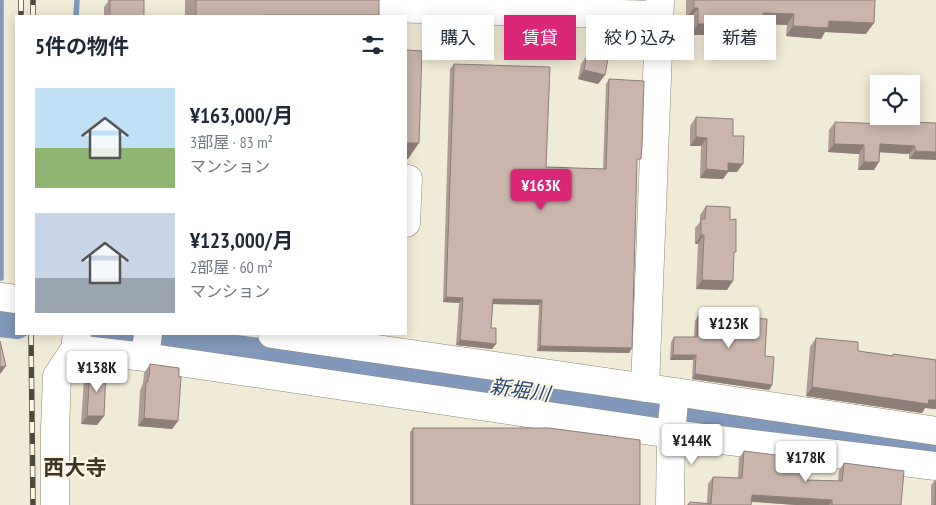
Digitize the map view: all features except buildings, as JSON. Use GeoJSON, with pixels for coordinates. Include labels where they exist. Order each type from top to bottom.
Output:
{"type":"FeatureCollection","features":[{"type":"Feature","properties":{"kind":"street"},"geometry":{"type":"LineString","coordinates":[[384,8],[659,7],[645,388]]}},
{"type":"Feature","properties":{"kind":"street"},"geometry":{"type":"LineString","coordinates":[[407,200],[408,178]]}},
{"type":"Feature","properties":{"kind":"street"},"geometry":{"type":"LineString","coordinates":[[0,297],[15,299]]}},
{"type":"Feature","properties":{"kind":"street"},"geometry":{"type":"LineString","coordinates":[[287,335],[403,343],[536,376],[645,388],[673,413],[936,466]]}},
{"type":"Feature","properties":{"kind":"street"},"geometry":{"type":"LineString","coordinates":[[55,505],[56,376],[76,342],[146,347],[533,411],[673,413],[936,431]]}},
{"type":"Feature","properties":{"kind":"street"},"geometry":{"type":"LineString","coordinates":[[533,411],[536,376]]}},
{"type":"Feature","properties":{"kind":"street"},"geometry":{"type":"LineString","coordinates":[[670,505],[673,413]]}},
{"type":"Feature","properties":{"kind":"waterway"},"geometry":{"type":"LineString","coordinates":[[1,0],[1,278]]}},
{"type":"Feature","properties":{"kind":"waterway"},"geometry":{"type":"LineString","coordinates":[[76,15],[77,0]]}},
{"type":"Feature","properties":{"kind":"waterway"},"geometry":{"type":"LineString","coordinates":[[2,309],[2,320]]}},
{"type":"Feature","properties":{"kind":"waterway","name":"新堀川"},"geometry":{"type":"LineString","coordinates":[[0,320],[15,322]]}},
{"type":"Feature","properties":{"kind":"waterway","name":"新堀川"},"geometry":{"type":"LineString","coordinates":[[110,335],[936,447]]}},
{"type":"Feature","properties":{"kind":"railway"},"geometry":{"type":"LineString","coordinates":[[21,0],[21,15]]}},
{"type":"Feature","properties":{"kind":"railway"},"geometry":{"type":"LineString","coordinates":[[33,0],[33,15]]}},
{"type":"Feature","properties":{"kind":"railway"},"geometry":{"type":"LineString","coordinates":[[31,335],[33,505]]}},
{"type":"Feature","properties":{"kind":"district","name":"西大寺"},"geometry":{"type":"Point","coordinates":[75,468]}}]}
